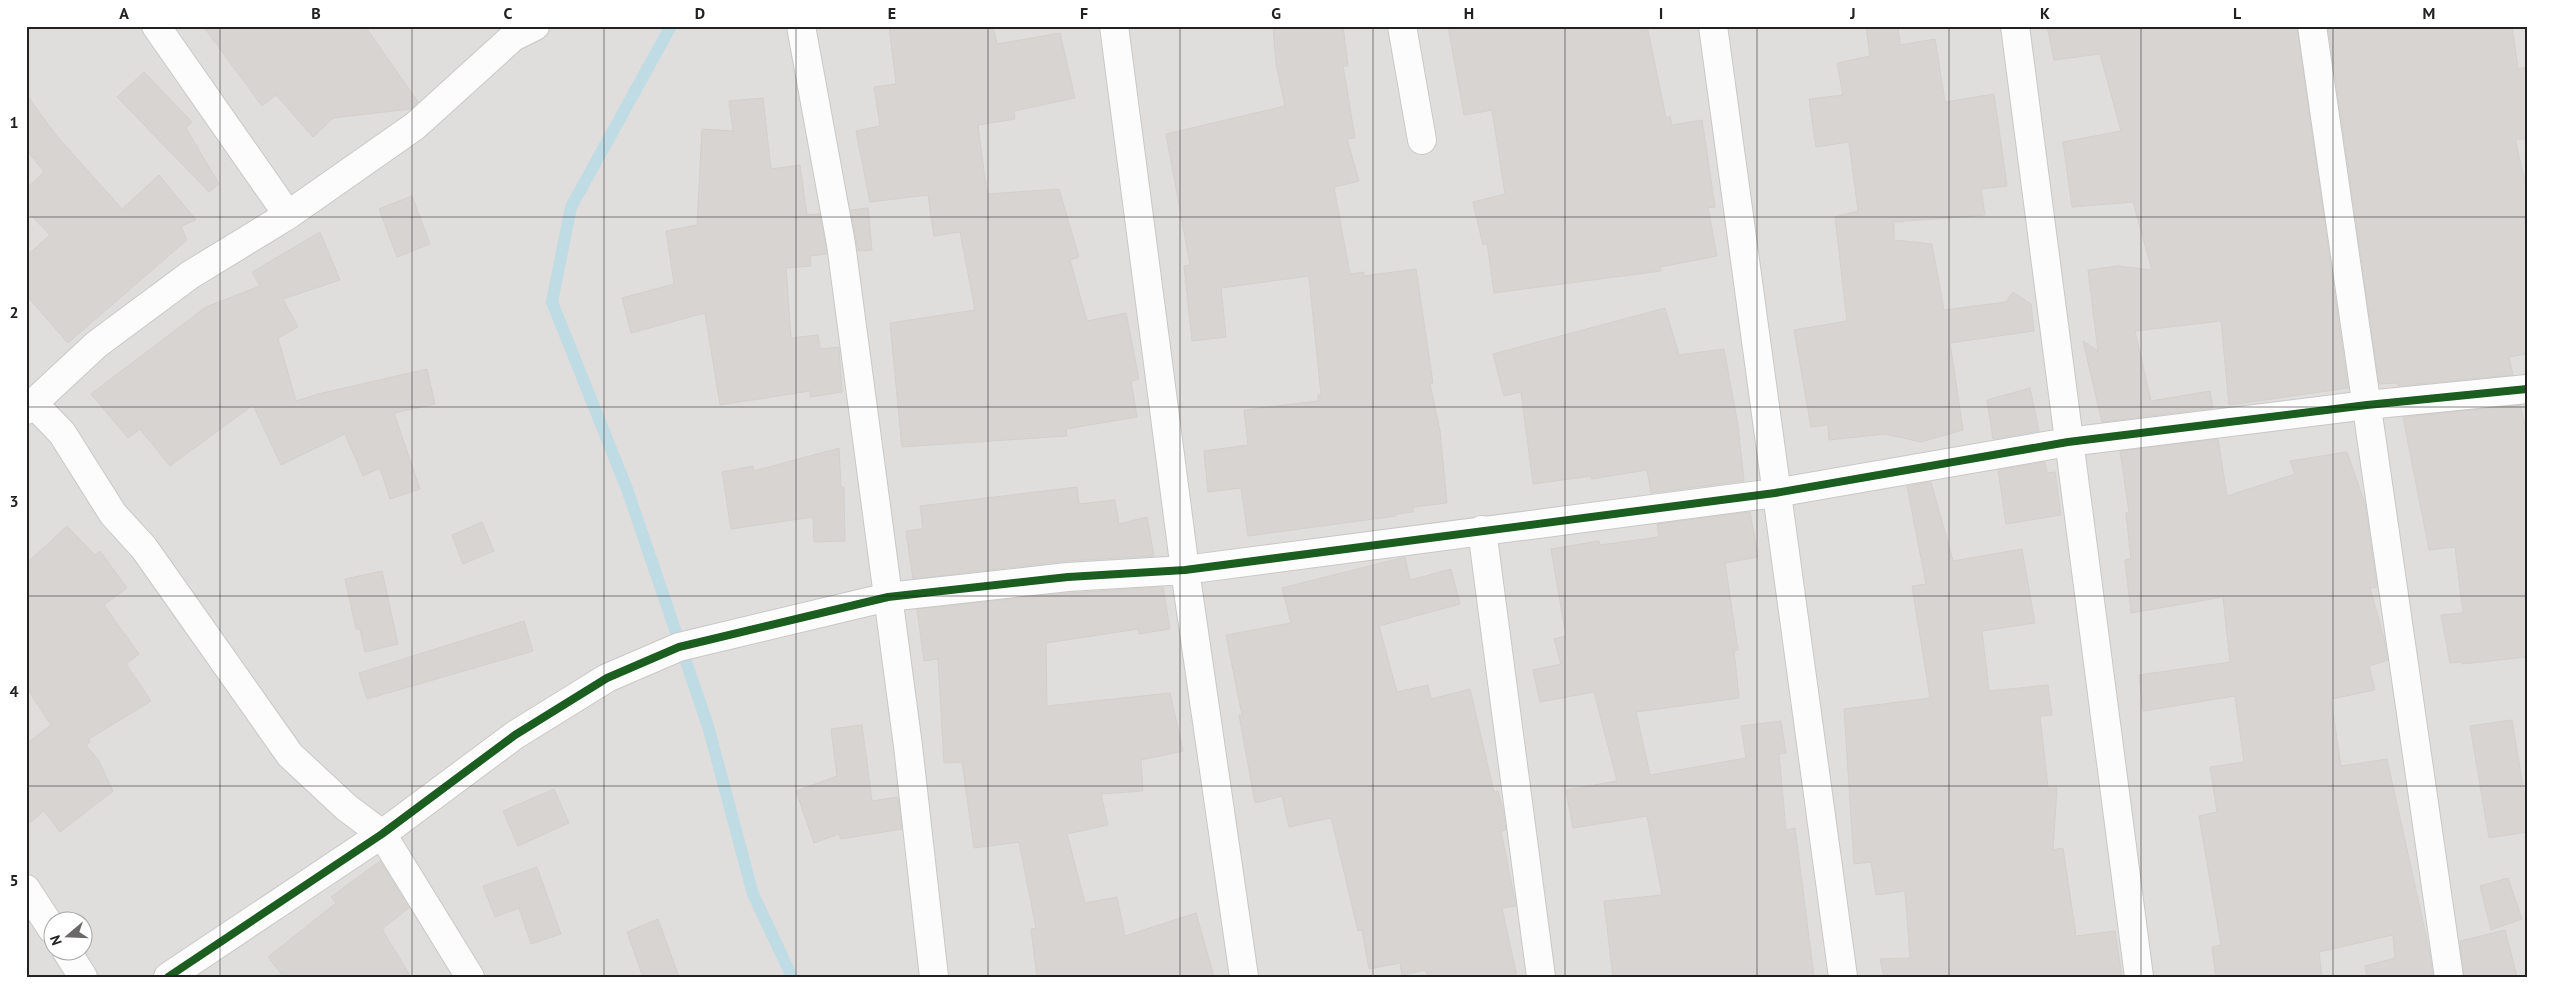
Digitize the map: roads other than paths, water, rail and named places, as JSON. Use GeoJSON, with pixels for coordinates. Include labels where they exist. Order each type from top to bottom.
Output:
{"type":"FeatureCollection","features":[{"type":"Feature","properties":{"kind":"street"},"geometry":{"type":"LineString","coordinates":[[156,26],[288,215]]}},
{"type":"Feature","properties":{"kind":"street"},"geometry":{"type":"LineString","coordinates":[[470,977],[382,834],[347,808],[290,755],[144,548],[114,514],[62,434],[30,407],[97,344],[190,275],[288,215],[415,126],[513,37],[535,26]]}},
{"type":"Feature","properties":{"kind":"street"},"geometry":{"type":"LineString","coordinates":[[801,26],[841,244],[888,597],[934,977]]}},
{"type":"Feature","properties":{"kind":"street"},"geometry":{"type":"LineString","coordinates":[[1114,26],[1185,570],[1244,977]]}},
{"type":"Feature","properties":{"kind":"street"},"geometry":{"type":"LineString","coordinates":[[1402,26],[1422,140]]}},
{"type":"Feature","properties":{"kind":"street"},"geometry":{"type":"LineString","coordinates":[[1713,26],[1843,977]]}},
{"type":"Feature","properties":{"kind":"street"},"geometry":{"type":"LineString","coordinates":[[2015,26],[2139,977]]}},
{"type":"Feature","properties":{"kind":"street"},"geometry":{"type":"LineString","coordinates":[[2312,26],[2449,977]]}},
{"type":"Feature","properties":{"kind":"street"},"geometry":{"type":"LineString","coordinates":[[168,977],[382,834],[515,736],[607,678],[679,647],[888,597],[1068,577],[1185,570],[1776,493],[2068,442],[2367,405],[2527,389]]}},
{"type":"Feature","properties":{"kind":"street"},"geometry":{"type":"LineString","coordinates":[[1482,530],[1541,977]]}},
{"type":"Feature","properties":{"kind":"street"},"geometry":{"type":"LineString","coordinates":[[26,889],[42,914]]}},
{"type":"Feature","properties":{"kind":"street"},"geometry":{"type":"LineString","coordinates":[[73,960],[84,977]]}},
{"type":"Feature","properties":{"kind":"waterway"},"geometry":{"type":"LineString","coordinates":[[671,26],[571,207],[552,302],[627,489],[708,726],[753,894],[792,977]]}}]}
